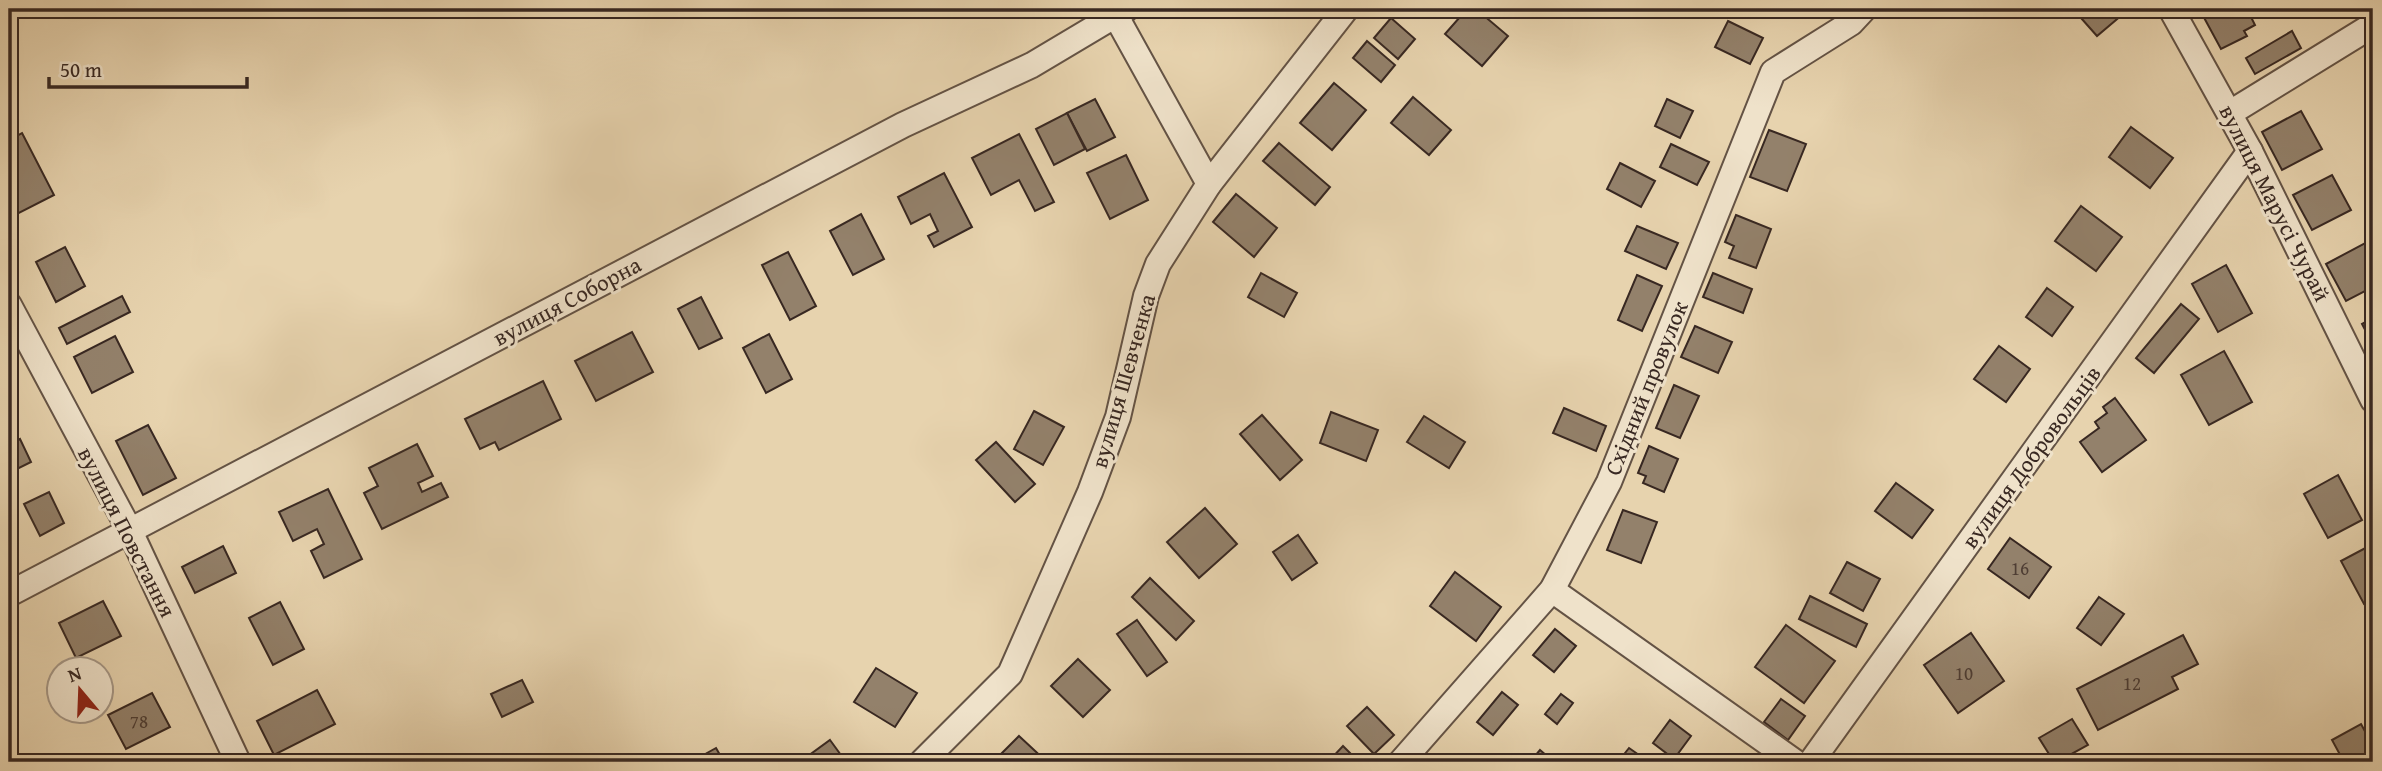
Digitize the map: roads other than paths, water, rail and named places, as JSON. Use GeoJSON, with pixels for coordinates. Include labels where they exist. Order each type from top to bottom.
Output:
{"type":"FeatureCollection","features":[{"type":"Feature","properties":{"kind":"street","name":"вулиця Шевченка"},"geometry":{"type":"LineString","coordinates":[[922,762],[1010,674],[1090,492],[1118,417],[1146,296],[1158,264],[1209,184],[1346,9]]}},
{"type":"Feature","properties":{"kind":"street","name":"Східний провулок"},"geometry":{"type":"LineString","coordinates":[[1401,762],[1552,590],[1609,482],[1773,72],[1851,23],[1864,9]]}},
{"type":"Feature","properties":{"kind":"street","name":"вулиця Марусі Чурай"},"geometry":{"type":"LineString","coordinates":[[2171,9],[2250,151],[2373,400]]}},
{"type":"Feature","properties":{"kind":"street"},"geometry":{"type":"LineString","coordinates":[[1118,11],[1209,184]]}},
{"type":"Feature","properties":{"kind":"street","name":"вулиця Соборна"},"geometry":{"type":"LineString","coordinates":[[9,594],[903,125],[1032,65],[1118,11]]}},
{"type":"Feature","properties":{"kind":"street"},"geometry":{"type":"LineString","coordinates":[[2230,113],[2373,25]]}},
{"type":"Feature","properties":{"kind":"street","name":"вулиця Добровольців"},"geometry":{"type":"LineString","coordinates":[[1811,762],[2250,151]]}},
{"type":"Feature","properties":{"kind":"street","name":"вулиця Повстання"},"geometry":{"type":"LineString","coordinates":[[9,305],[129,530],[238,762]]}},
{"type":"Feature","properties":{"kind":"street"},"geometry":{"type":"LineString","coordinates":[[1552,590],[1796,762]]}}]}
